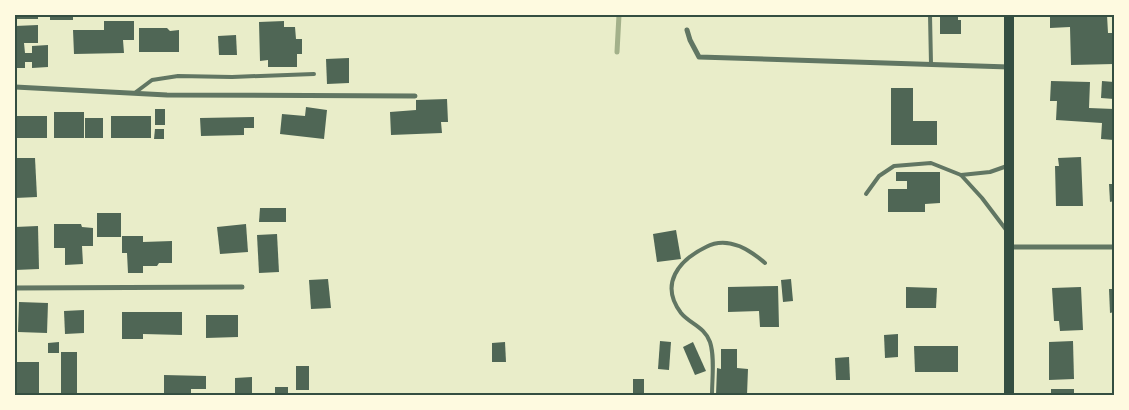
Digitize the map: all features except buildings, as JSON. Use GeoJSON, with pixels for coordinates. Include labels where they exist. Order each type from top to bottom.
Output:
{"type":"FeatureCollection","features":[{"type":"Feature","properties":{"kind":"main road"},"geometry":{"type":"LineString","coordinates":[[1009,15],[1009,395]]}},
{"type":"Feature","properties":{"kind":"street"},"geometry":{"type":"LineString","coordinates":[[687,30],[698,57],[1009,67]]}},
{"type":"Feature","properties":{"kind":"street"},"geometry":{"type":"LineString","coordinates":[[15,87],[176,95],[415,96]]}},
{"type":"Feature","properties":{"kind":"street"},"geometry":{"type":"LineString","coordinates":[[1009,247],[1114,247]]}},
{"type":"Feature","properties":{"kind":"street"},"geometry":{"type":"LineString","coordinates":[[15,288],[242,287]]}},
{"type":"Feature","properties":{"kind":"lane"},"geometry":{"type":"LineString","coordinates":[[930,15],[931,64]]}},
{"type":"Feature","properties":{"kind":"lane"},"geometry":{"type":"LineString","coordinates":[[136,92],[152,80],[178,76],[314,74]]}},
{"type":"Feature","properties":{"kind":"lane"},"geometry":{"type":"LineString","coordinates":[[866,194],[879,176],[894,166],[931,163],[961,175],[982,198],[1009,235]]}},
{"type":"Feature","properties":{"kind":"lane"},"geometry":{"type":"LineString","coordinates":[[961,175],[990,172],[1009,165]]}},
{"type":"Feature","properties":{"kind":"lane"},"geometry":{"type":"LineString","coordinates":[[712,395],[711,343],[706,333],[682,314],[673,300],[671,286],[676,270],[687,258],[708,245],[726,243],[740,246],[752,252],[764,262]]}},
{"type":"Feature","properties":{"kind":"waterway"},"geometry":{"type":"LineString","coordinates":[[617,52],[619,15]]}}]}
